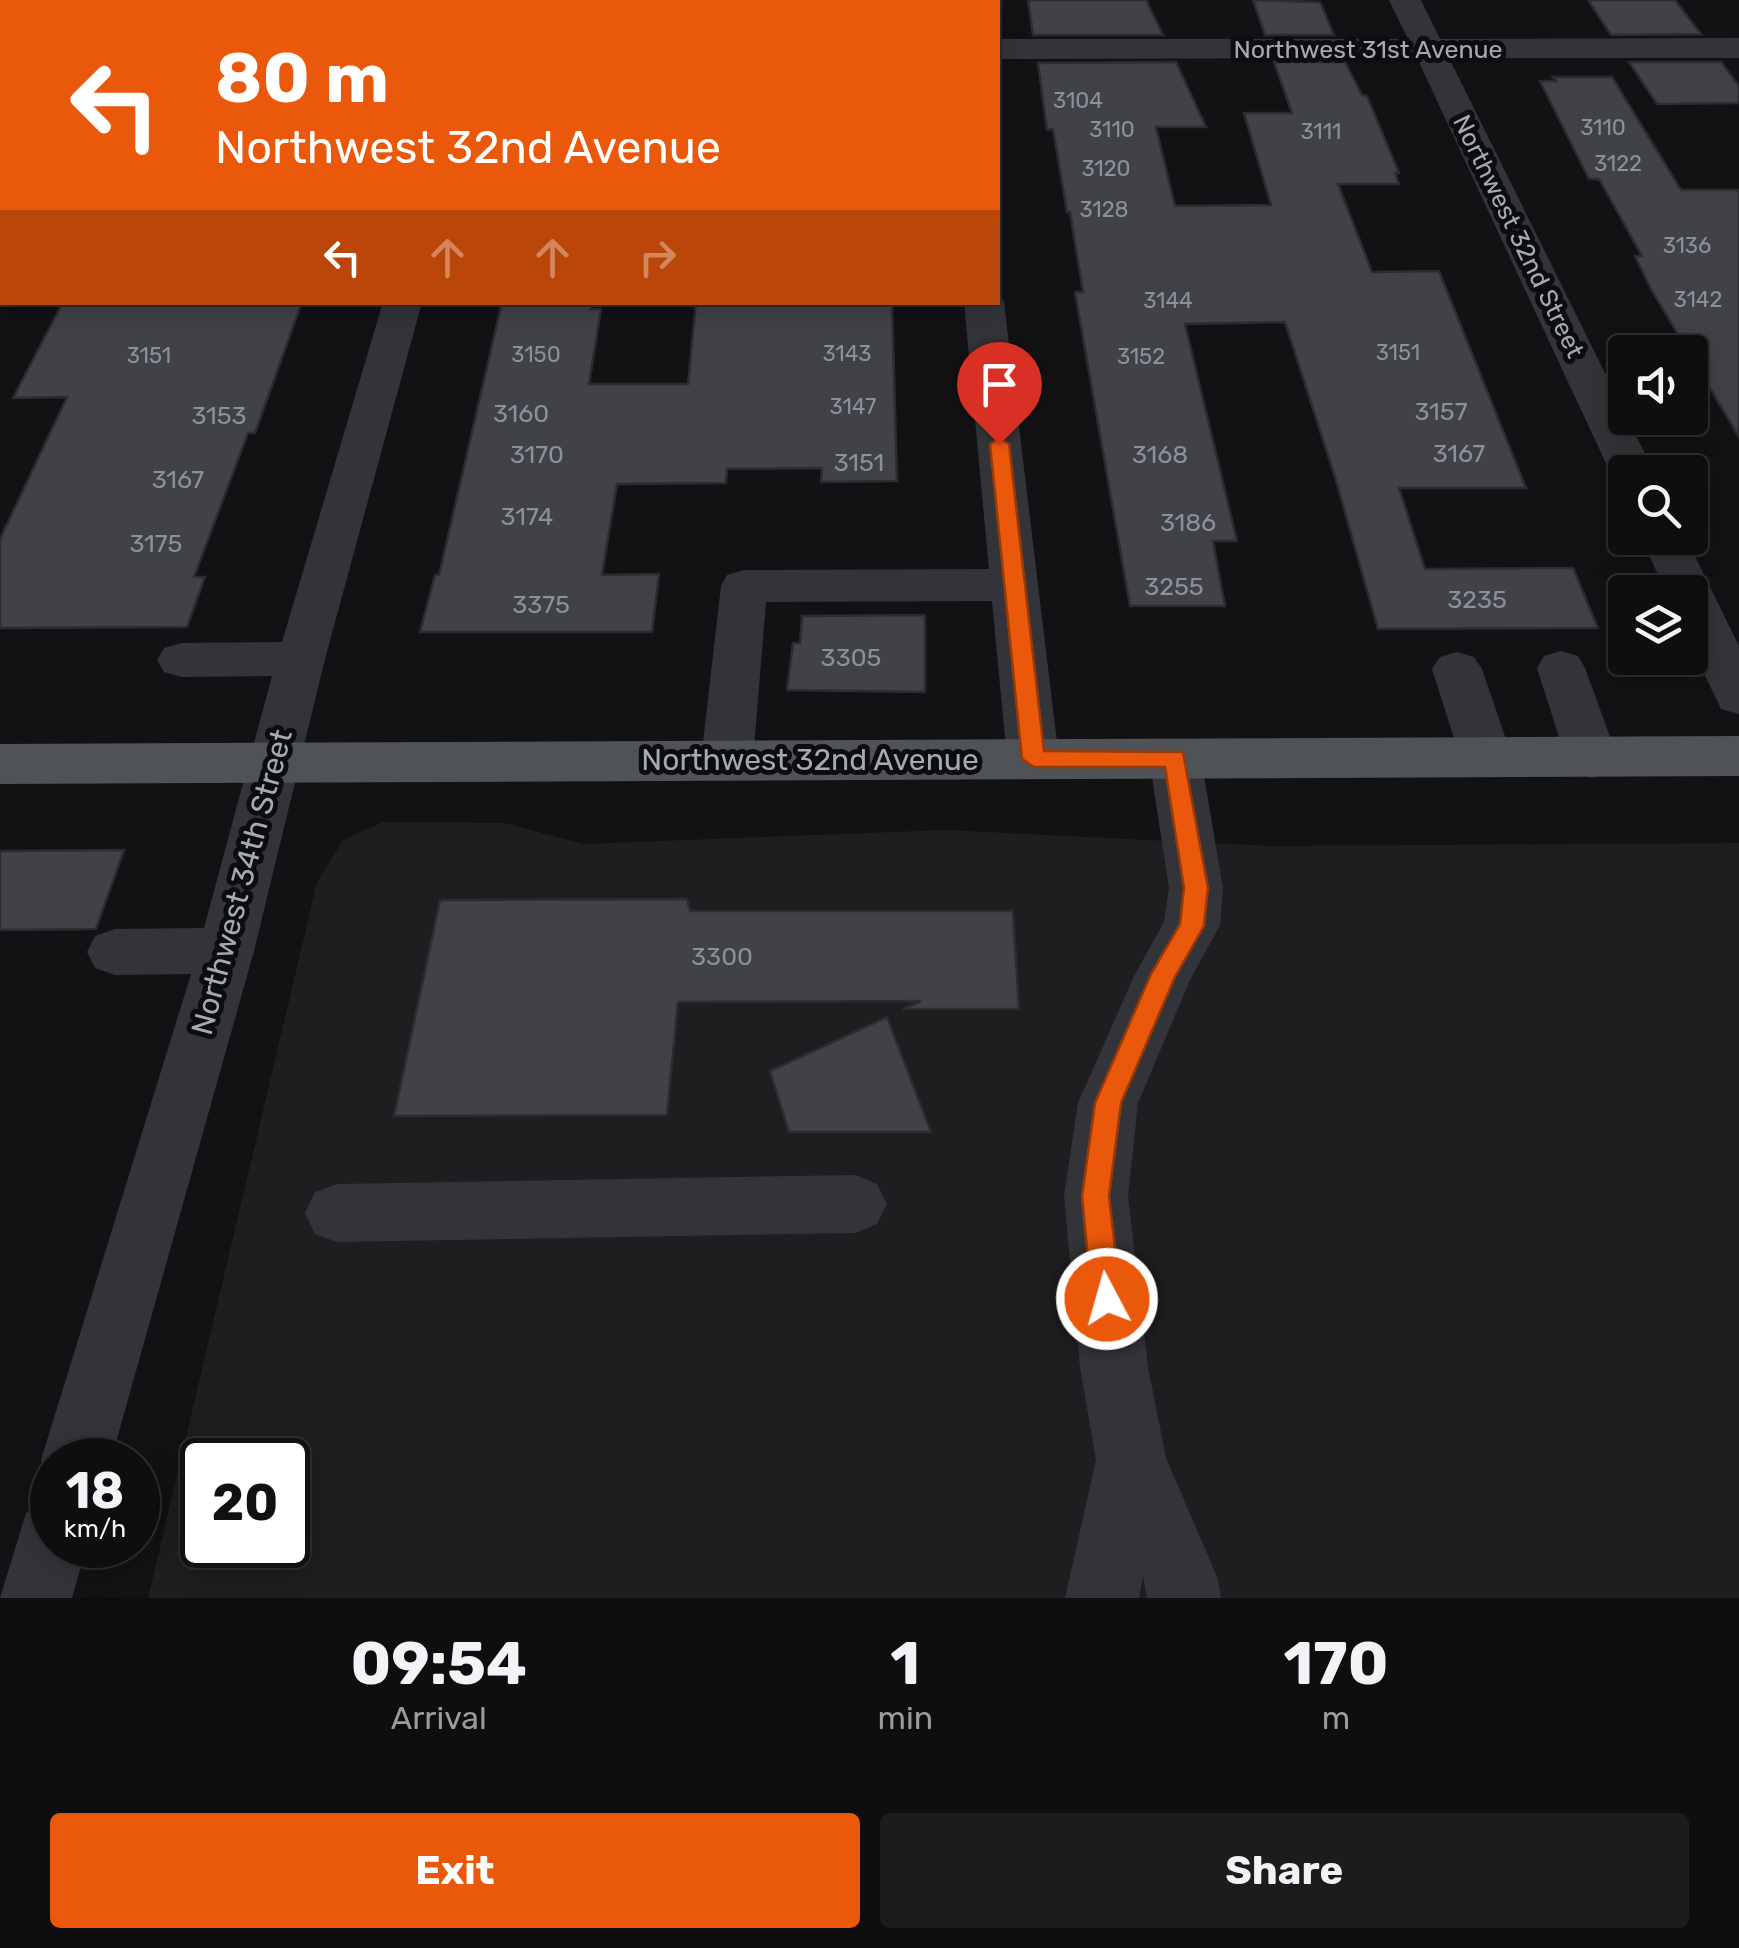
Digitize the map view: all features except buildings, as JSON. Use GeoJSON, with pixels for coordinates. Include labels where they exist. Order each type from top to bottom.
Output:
{"type":"FeatureCollection","features":[{"type":"Feature","properties":{"kind":"main road","name":"Northwest 32nd Avenue"},"geometry":{"type":"LineString","coordinates":[[0,764],[1739,756]]}},
{"type":"Feature","properties":{"kind":"street","name":"Northwest 32nd Street"},"geometry":{"type":"LineString","coordinates":[[1406,0],[1624,455]]}},
{"type":"Feature","properties":{"kind":"street","name":"Northwest 31st Avenue"},"geometry":{"type":"LineString","coordinates":[[1000,49],[1739,48]]}},
{"type":"Feature","properties":{"kind":"street","name":"Northwest 34th Street"},"geometry":{"type":"LineString","coordinates":[[82,1438],[226,951],[274,762],[401,305]]}},
{"type":"Feature","properties":{"kind":"street"},"geometry":{"type":"LineString","coordinates":[[984,305],[1034,759]]}},
{"type":"Feature","properties":{"kind":"street"},"geometry":{"type":"LineString","coordinates":[[728,760],[744,586],[1014,585]]}},
{"type":"Feature","properties":{"kind":"street"},"geometry":{"type":"LineString","coordinates":[[1708,626],[1733,673]]}},
{"type":"Feature","properties":{"kind":"street"},"geometry":{"type":"LineString","coordinates":[[181,660],[302,660]]}},
{"type":"Feature","properties":{"kind":"street"},"geometry":{"type":"LineString","coordinates":[[1561,668],[1592,758]]}},
{"type":"Feature","properties":{"kind":"street"},"geometry":{"type":"LineString","coordinates":[[1456,669],[1486,757]]}},
{"type":"Feature","properties":{"kind":"street"},"geometry":{"type":"LineString","coordinates":[[1175,758],[1196,888],[1192,926],[1164,974],[1108,1103],[1096,1196],[1114,1368],[1130,1460],[1182,1579],[1184,1598]]}},
{"type":"Feature","properties":{"kind":"street"},"geometry":{"type":"LineString","coordinates":[[115,952],[226,951]]}},
{"type":"Feature","properties":{"kind":"street"},"geometry":{"type":"LineString","coordinates":[[336,1213],[855,1204]]}},
{"type":"Feature","properties":{"kind":"street"},"geometry":{"type":"LineString","coordinates":[[1102,1598],[1130,1460]]}},
{"type":"Feature","properties":{"kind":"street"},"geometry":{"type":"LineString","coordinates":[[35,1598],[44,1568]]}},
{"type":"Feature","properties":{"kind":"shaded area"},"geometry":{"type":"Polygon","coordinates":[[[383,822],[504,823],[583,844],[947,830],[1274,846],[1739,843],[1739,1598],[148,1598],[155,1568],[160,1568],[160,1547],[180,1462],[180,1568],[310,1568],[310,1438],[186,1438],[317,882],[343,840],[383,822]]]}},
{"type":"Feature","properties":{"kind":"route"},"geometry":{"type":"LineString","coordinates":[[999,444],[1034,759],[1175,758],[1196,888],[1192,926],[1164,974],[1108,1103],[1096,1196],[1107,1299]]}}]}
